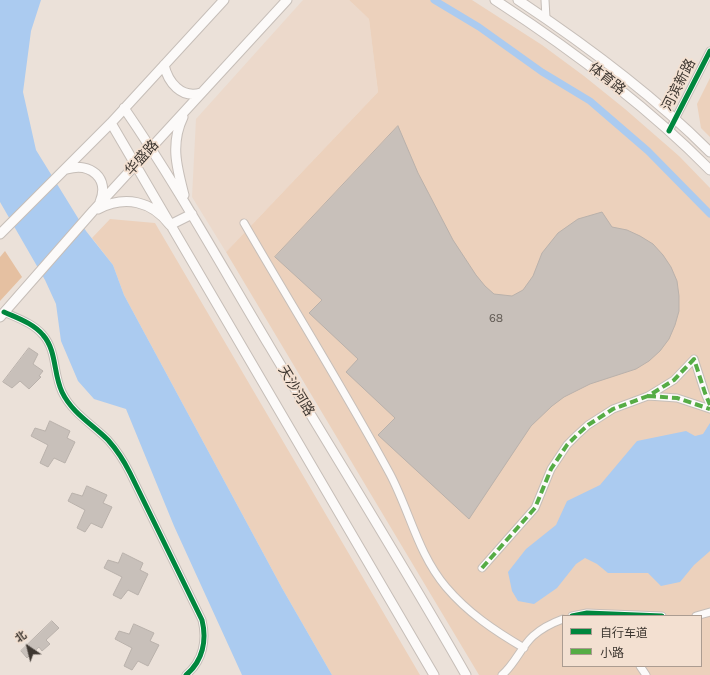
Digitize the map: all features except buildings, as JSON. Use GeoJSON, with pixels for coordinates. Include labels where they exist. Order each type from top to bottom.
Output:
{"type":"FeatureCollection","features":[{"type":"Feature","properties":{"kind":"main road"},"geometry":{"type":"LineString","coordinates":[[0,234],[111,123],[224,0]]}},
{"type":"Feature","properties":{"kind":"main road","name":"华盛路"},"geometry":{"type":"LineString","coordinates":[[2,314],[93,211],[287,0]]}},
{"type":"Feature","properties":{"kind":"main road","name":"体育路"},"geometry":{"type":"LineString","coordinates":[[495,0],[592,66],[634,99],[710,170]]}},
{"type":"Feature","properties":{"kind":"main road","name":"体育路"},"geometry":{"type":"LineString","coordinates":[[518,0],[600,56],[675,119],[710,152]]}},
{"type":"Feature","properties":{"kind":"main road"},"geometry":{"type":"LineString","coordinates":[[164,65],[171,82],[179,90],[190,94],[201,93]]}},
{"type":"Feature","properties":{"kind":"main road","name":"天沙河路"},"geometry":{"type":"LineString","coordinates":[[124,108],[190,210],[466,675]]}},
{"type":"Feature","properties":{"kind":"main road"},"geometry":{"type":"LineString","coordinates":[[93,211],[111,203],[120,201],[140,202],[157,211],[170,224],[190,210],[177,169],[175,148],[178,128],[187,109]]}},
{"type":"Feature","properties":{"kind":"main road","name":"天沙河路"},"geometry":{"type":"LineString","coordinates":[[111,123],[434,675]]}},
{"type":"Feature","properties":{"kind":"main road"},"geometry":{"type":"LineString","coordinates":[[66,169],[75,166],[85,167],[93,171],[99,178],[103,186],[103,196],[100,204],[93,211]]}},
{"type":"Feature","properties":{"kind":"street"},"geometry":{"type":"LineString","coordinates":[[545,0],[546,18]]}},
{"type":"Feature","properties":{"kind":"street","name":"河滨新路"},"geometry":{"type":"LineString","coordinates":[[669,131],[710,51]]}},
{"type":"Feature","properties":{"kind":"street"},"geometry":{"type":"LineString","coordinates":[[244,223],[390,475],[422,552],[435,572],[446,587],[480,620],[524,648]]}},
{"type":"Feature","properties":{"kind":"street"},"geometry":{"type":"LineString","coordinates":[[2,314],[31,324],[44,336],[53,352],[58,383],[67,401],[80,416],[109,441],[121,456],[130,473],[202,620],[205,634],[203,649],[197,662],[186,675]]}},
{"type":"Feature","properties":{"kind":"street"},"geometry":{"type":"LineString","coordinates":[[482,568],[535,508],[551,470],[563,451],[588,425],[613,409],[648,396],[674,380],[694,359],[704,393],[710,405]]}},
{"type":"Feature","properties":{"kind":"street"},"geometry":{"type":"LineString","coordinates":[[648,396],[677,398],[710,409]]}},
{"type":"Feature","properties":{"kind":"street"},"geometry":{"type":"LineString","coordinates":[[700,615],[710,612]]}},
{"type":"Feature","properties":{"kind":"street"},"geometry":{"type":"LineString","coordinates":[[577,615],[587,613],[630,615]]}},
{"type":"Feature","properties":{"kind":"street"},"geometry":{"type":"LineString","coordinates":[[502,675],[511,667],[533,636],[550,624],[562,619]]}},
{"type":"Feature","properties":{"kind":"shaded area"},"geometry":{"type":"Polygon","coordinates":[[[303,0],[349,0],[369,19],[378,92],[226,252],[192,197],[196,119],[303,0]]]}},
{"type":"Feature","properties":{"kind":"shaded area"},"geometry":{"type":"Polygon","coordinates":[[[349,0],[472,0],[542,45],[584,76],[679,156],[710,188],[710,675],[479,675],[226,252],[378,92],[369,19],[349,0]]]}},
{"type":"Feature","properties":{"kind":"shaded area"},"geometry":{"type":"Polygon","coordinates":[[[710,78],[710,137],[701,128],[697,104],[710,78]]]}},
{"type":"Feature","properties":{"kind":"shaded area"},"geometry":{"type":"Polygon","coordinates":[[[110,219],[155,223],[420,675],[332,675],[282,588],[124,295],[113,265],[92,238],[110,219]]]}},
{"type":"Feature","properties":{"kind":"shaded area"},"geometry":{"type":"Polygon","coordinates":[[[5,251],[22,277],[0,301],[0,257],[5,251]]]}},
{"type":"Feature","properties":{"kind":"water"},"geometry":{"type":"Polygon","coordinates":[[[0,0],[41,0],[31,31],[23,92],[36,150],[86,231],[113,265],[124,295],[282,588],[332,675],[242,675],[174,526],[126,409],[94,399],[78,381],[61,341],[56,304],[45,280],[0,202],[0,0]]]}},
{"type":"Feature","properties":{"kind":"water"},"geometry":{"type":"Polygon","coordinates":[[[710,423],[710,551],[694,565],[680,582],[661,586],[648,573],[608,573],[597,564],[585,558],[576,564],[557,588],[534,604],[518,601],[512,591],[508,572],[526,549],[556,525],[567,501],[600,485],[637,441],[686,431],[695,436],[703,434],[710,423]]]}},
{"type":"Feature","properties":{"kind":"waterway"},"geometry":{"type":"LineString","coordinates":[[434,0],[479,27],[542,72],[590,101],[648,151],[710,214]]}},
{"type":"Feature","properties":{"kind":"marked path"},"geometry":{"type":"LineString","coordinates":[[482,568],[535,508],[551,469],[567,445],[588,425],[613,409],[648,396],[674,380],[694,359],[710,405]]}},
{"type":"Feature","properties":{"kind":"marked path"},"geometry":{"type":"LineString","coordinates":[[648,396],[677,398],[710,409]]}},
{"type":"Feature","properties":{"kind":"cycle path"},"geometry":{"type":"LineString","coordinates":[[669,131],[710,51]]}},
{"type":"Feature","properties":{"kind":"cycle path"},"geometry":{"type":"LineString","coordinates":[[4,312],[30,324],[43,335],[51,348],[59,385],[66,399],[77,412],[108,440],[130,473],[202,620],[204,642],[200,657],[186,675]]}},
{"type":"Feature","properties":{"kind":"cycle path"},"geometry":{"type":"LineString","coordinates":[[577,615],[587,613],[637,615]]}}]}
